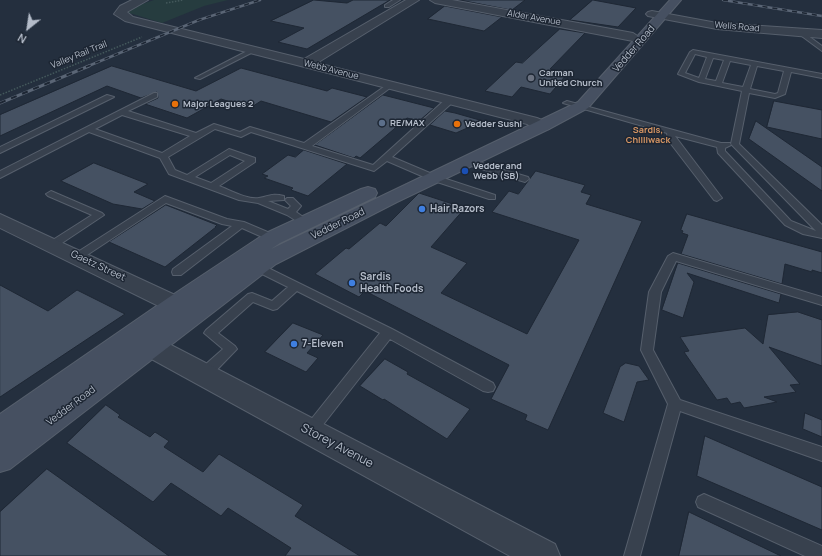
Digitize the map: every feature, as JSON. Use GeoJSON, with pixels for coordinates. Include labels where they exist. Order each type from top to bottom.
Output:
{"type":"FeatureCollection","features":[{"type":"Feature","properties":{"kind":"main road","name":"Vedder Road"},"geometry":{"type":"LineString","coordinates":[[186,309],[215,299],[268,259],[425,174],[537,123],[593,95],[657,15],[665,0]]}},
{"type":"Feature","properties":{"kind":"main road","name":"Vedder Road"},"geometry":{"type":"LineString","coordinates":[[573,105],[582,92],[633,37],[676,0]]}},
{"type":"Feature","properties":{"kind":"main road","name":"Vedder Road"},"geometry":{"type":"LineString","coordinates":[[0,459],[142,341],[186,309],[298,218],[425,174],[468,162],[537,123]]}},
{"type":"Feature","properties":{"kind":"main road","name":"Vedder Road"},"geometry":{"type":"LineString","coordinates":[[0,430],[142,341]]}},
{"type":"Feature","properties":{"kind":"street","name":"Webb Avenue"},"geometry":{"type":"LineString","coordinates":[[143,0],[126,6],[122,9],[120,14],[129,19],[537,123]]}},
{"type":"Feature","properties":{"kind":"street"},"geometry":{"type":"LineString","coordinates":[[306,64],[414,0]]}},
{"type":"Feature","properties":{"kind":"street","name":"Alder Avenue"},"geometry":{"type":"LineString","coordinates":[[435,0],[633,37]]}},
{"type":"Feature","properties":{"kind":"street","name":"Wells Road"},"geometry":{"type":"LineString","coordinates":[[657,15],[717,26],[822,34]]}},
{"type":"Feature","properties":{"kind":"street","name":"Gaetz Street"},"geometry":{"type":"LineString","coordinates":[[0,220],[186,309]]}},
{"type":"Feature","properties":{"kind":"street","name":"Storey Avenue"},"geometry":{"type":"LineString","coordinates":[[142,341],[543,556]]}},
{"type":"Feature","properties":{"kind":"lane"},"geometry":{"type":"LineString","coordinates":[[387,6],[396,0]]}},
{"type":"Feature","properties":{"kind":"lane"},"geometry":{"type":"LineString","coordinates":[[801,33],[822,49]]}},
{"type":"Feature","properties":{"kind":"lane"},"geometry":{"type":"LineString","coordinates":[[198,78],[253,50]]}},
{"type":"Feature","properties":{"kind":"lane"},"geometry":{"type":"LineString","coordinates":[[788,70],[780,96],[701,81],[681,74],[691,53],[711,55],[822,75]]}},
{"type":"Feature","properties":{"kind":"lane"},"geometry":{"type":"LineString","coordinates":[[701,81],[711,55]]}},
{"type":"Feature","properties":{"kind":"lane"},"geometry":{"type":"LineString","coordinates":[[718,84],[728,58]]}},
{"type":"Feature","properties":{"kind":"lane"},"geometry":{"type":"LineString","coordinates":[[735,144],[746,90],[755,63]]}},
{"type":"Feature","properties":{"kind":"lane"},"geometry":{"type":"LineString","coordinates":[[306,146],[390,85]]}},
{"type":"Feature","properties":{"kind":"lane"},"geometry":{"type":"LineString","coordinates":[[0,175],[154,95]]}},
{"type":"Feature","properties":{"kind":"lane"},"geometry":{"type":"LineString","coordinates":[[0,150],[110,97]]}},
{"type":"Feature","properties":{"kind":"lane"},"geometry":{"type":"LineString","coordinates":[[163,156],[214,126],[241,135],[250,129],[374,168],[450,100]]}},
{"type":"Feature","properties":{"kind":"lane"},"geometry":{"type":"LineString","coordinates":[[573,105],[721,146],[735,144]]}},
{"type":"Feature","properties":{"kind":"lane"},"geometry":{"type":"LineString","coordinates":[[122,112],[197,136]]}},
{"type":"Feature","properties":{"kind":"lane"},"geometry":{"type":"LineString","coordinates":[[88,129],[163,156],[172,172],[242,198],[260,201],[298,218]]}},
{"type":"Feature","properties":{"kind":"lane"},"geometry":{"type":"LineString","coordinates":[[671,132],[671,138],[717,198]]}},
{"type":"Feature","properties":{"kind":"lane"},"geometry":{"type":"LineString","coordinates":[[735,144],[822,231]]}},
{"type":"Feature","properties":{"kind":"lane"},"geometry":{"type":"LineString","coordinates":[[721,146],[722,152],[788,223],[807,232],[822,235]]}},
{"type":"Feature","properties":{"kind":"lane"},"geometry":{"type":"LineString","coordinates":[[188,178],[229,152],[252,160],[212,187]]}},
{"type":"Feature","properties":{"kind":"lane"},"geometry":{"type":"LineString","coordinates":[[386,158],[425,174],[492,197]]}},
{"type":"Feature","properties":{"kind":"lane"},"geometry":{"type":"LineString","coordinates":[[468,162],[525,179]]}},
{"type":"Feature","properties":{"kind":"lane"},"geometry":{"type":"LineString","coordinates":[[51,194],[99,215],[52,245]]}},
{"type":"Feature","properties":{"kind":"lane"},"geometry":{"type":"LineString","coordinates":[[260,201],[268,197],[286,199],[296,206],[298,218]]}},
{"type":"Feature","properties":{"kind":"lane"},"geometry":{"type":"LineString","coordinates":[[78,257],[165,199],[225,222],[241,224],[273,238]]}},
{"type":"Feature","properties":{"kind":"lane"},"geometry":{"type":"LineString","coordinates":[[177,272],[241,224]]}},
{"type":"Feature","properties":{"kind":"lane"},"geometry":{"type":"LineString","coordinates":[[632,556],[675,404],[647,350],[655,292],[673,256],[822,301]]}},
{"type":"Feature","properties":{"kind":"lane"},"geometry":{"type":"LineString","coordinates":[[258,267],[388,332],[488,387]]}},
{"type":"Feature","properties":{"kind":"lane"},"geometry":{"type":"LineString","coordinates":[[203,375],[231,349],[210,333],[252,297],[273,306],[296,286]]}},
{"type":"Feature","properties":{"kind":"lane"},"geometry":{"type":"LineString","coordinates":[[215,299],[236,311]]}},
{"type":"Feature","properties":{"kind":"lane"},"geometry":{"type":"LineString","coordinates":[[310,431],[388,332]]}},
{"type":"Feature","properties":{"kind":"lane"},"geometry":{"type":"LineString","coordinates":[[675,404],[822,454]]}},
{"type":"Feature","properties":{"kind":"lane"},"geometry":{"type":"LineString","coordinates":[[704,502],[822,555]]}},
{"type":"Feature","properties":{"kind":"path"},"geometry":{"type":"LineString","coordinates":[[166,3],[183,0]]}},
{"type":"Feature","properties":{"kind":"path","name":"Valley Rail Trail"},"geometry":{"type":"LineString","coordinates":[[0,95],[164,28]]}},
{"type":"Feature","properties":{"kind":"green space"},"geometry":{"type":"Polygon","coordinates":[[[154,0],[228,0],[204,6],[162,23],[126,12],[128,9],[154,0]]]}},
{"type":"Feature","properties":{"kind":"building"},"geometry":{"type":"Polygon","coordinates":[[[314,0],[347,3],[353,0],[390,0],[307,49],[278,42],[304,28],[271,21],[314,0]]]}},
{"type":"Feature","properties":{"kind":"building"},"geometry":{"type":"Polygon","coordinates":[[[460,0],[525,0],[512,10],[460,0]]]}},
{"type":"Feature","properties":{"kind":"building"},"geometry":{"type":"Polygon","coordinates":[[[593,0],[636,8],[618,27],[570,20],[593,0]]]}},
{"type":"Feature","properties":{"kind":"building"},"geometry":{"type":"Polygon","coordinates":[[[445,6],[502,17],[484,31],[428,19],[445,6]]]}},
{"type":"Feature","properties":{"kind":"building"},"geometry":{"type":"Polygon","coordinates":[[[560,29],[585,33],[550,69],[567,74],[550,94],[521,87],[512,97],[485,91],[516,62],[522,63],[560,29]]]}},
{"type":"Feature","properties":{"kind":"building"},"geometry":{"type":"Polygon","coordinates":[[[112,66],[196,91],[241,68],[327,91],[332,88],[367,97],[331,122],[261,101],[250,108],[221,99],[187,118],[145,104],[158,98],[157,92],[141,98],[107,86],[0,136],[0,115],[112,66]]]}},
{"type":"Feature","properties":{"kind":"building"},"geometry":{"type":"Polygon","coordinates":[[[383,95],[434,108],[419,121],[407,118],[360,158],[356,156],[354,158],[315,145],[383,95]]]}},
{"type":"Feature","properties":{"kind":"building"},"geometry":{"type":"Polygon","coordinates":[[[774,101],[822,110],[822,139],[767,127],[774,101]]]}},
{"type":"Feature","properties":{"kind":"building"},"geometry":{"type":"Polygon","coordinates":[[[445,111],[483,121],[456,133],[430,125],[445,111]]]}},
{"type":"Feature","properties":{"kind":"building"},"geometry":{"type":"Polygon","coordinates":[[[756,121],[822,167],[822,191],[749,139],[756,121]]]}},
{"type":"Feature","properties":{"kind":"building"},"geometry":{"type":"Polygon","coordinates":[[[304,150],[347,164],[308,196],[291,190],[293,188],[264,178],[268,176],[262,174],[288,155],[295,157],[304,150]]]}},
{"type":"Feature","properties":{"kind":"building"},"geometry":{"type":"Polygon","coordinates":[[[94,163],[148,184],[134,192],[155,201],[142,209],[113,204],[61,181],[94,163]]]}},
{"type":"Feature","properties":{"kind":"building"},"geometry":{"type":"Polygon","coordinates":[[[536,171],[585,185],[581,192],[591,195],[586,204],[642,221],[548,430],[525,420],[527,415],[491,399],[509,365],[365,291],[359,297],[315,274],[346,248],[349,249],[380,223],[386,226],[419,193],[465,208],[431,247],[467,263],[441,293],[527,334],[579,240],[492,212],[509,191],[518,194],[536,171]]]}},
{"type":"Feature","properties":{"kind":"building"},"geometry":{"type":"Polygon","coordinates":[[[166,205],[217,225],[165,267],[109,242],[166,205]]]}},
{"type":"Feature","properties":{"kind":"building"},"geometry":{"type":"Polygon","coordinates":[[[687,214],[822,252],[822,273],[812,270],[812,272],[785,264],[782,284],[681,254],[688,235],[682,233],[683,231],[681,230],[687,214]]]}},
{"type":"Feature","properties":{"kind":"building"},"geometry":{"type":"Polygon","coordinates":[[[678,263],[781,294],[779,303],[687,273],[694,282],[683,318],[662,310],[678,263]]]}},
{"type":"Feature","properties":{"kind":"building"},"geometry":{"type":"Polygon","coordinates":[[[0,285],[48,311],[77,290],[125,314],[0,397],[0,285]]]}},
{"type":"Feature","properties":{"kind":"building"},"geometry":{"type":"Polygon","coordinates":[[[798,312],[822,320],[822,366],[769,347],[800,384],[790,385],[796,392],[764,397],[777,402],[744,408],[740,402],[731,404],[727,398],[717,400],[684,352],[689,351],[680,337],[745,328],[763,344],[768,315],[798,312]]]}},
{"type":"Feature","properties":{"kind":"building","name":"7-Eleven"},"geometry":{"type":"Polygon","coordinates":[[[293,323],[323,335],[307,353],[318,358],[306,372],[265,352],[293,323]]]}},
{"type":"Feature","properties":{"kind":"building"},"geometry":{"type":"Polygon","coordinates":[[[385,359],[408,372],[407,374],[470,409],[447,439],[384,399],[383,400],[360,386],[385,359]]]}},
{"type":"Feature","properties":{"kind":"building"},"geometry":{"type":"Polygon","coordinates":[[[626,363],[639,366],[649,380],[637,382],[624,422],[603,413],[620,367],[626,363]]]}},
{"type":"Feature","properties":{"kind":"building"},"geometry":{"type":"Polygon","coordinates":[[[106,405],[120,415],[118,417],[150,437],[155,432],[169,441],[164,447],[203,472],[219,454],[303,505],[295,516],[360,556],[285,556],[291,548],[228,508],[221,516],[171,483],[153,502],[67,443],[106,405]]]}},
{"type":"Feature","properties":{"kind":"building"},"geometry":{"type":"Polygon","coordinates":[[[805,413],[822,420],[822,437],[803,429],[805,413]]]}},
{"type":"Feature","properties":{"kind":"building"},"geometry":{"type":"Polygon","coordinates":[[[705,436],[822,487],[822,530],[697,476],[705,436]]]}},
{"type":"Feature","properties":{"kind":"building"},"geometry":{"type":"Polygon","coordinates":[[[47,469],[169,556],[0,556],[0,512],[47,469]]]}},
{"type":"Feature","properties":{"kind":"building"},"geometry":{"type":"Polygon","coordinates":[[[689,512],[781,556],[679,556],[689,512]]]}},
{"type":"Feature","properties":{"kind":"railway"},"geometry":{"type":"LineString","coordinates":[[86,67],[199,20],[260,0]]}},
{"type":"Feature","properties":{"kind":"railway"},"geometry":{"type":"LineString","coordinates":[[723,0],[822,16]]}},
{"type":"Feature","properties":{"kind":"railway"},"geometry":{"type":"LineString","coordinates":[[0,103],[89,66]]}},
{"type":"Feature","properties":{"kind":"place","name":"Carman United Church"},"geometry":{"type":"Point","coordinates":[531,78]}},
{"type":"Feature","properties":{"kind":"place","name":"Major Leagues 2"},"geometry":{"type":"Point","coordinates":[175,104]}},
{"type":"Feature","properties":{"kind":"place","name":"RE/MAX"},"geometry":{"type":"Point","coordinates":[382,123]}},
{"type":"Feature","properties":{"kind":"place","name":"Vedder Sushi"},"geometry":{"type":"Point","coordinates":[457,124]}},
{"type":"Feature","properties":{"kind":"place","name":"Vedder and Webb (SB)"},"geometry":{"type":"Point","coordinates":[465,171]}},
{"type":"Feature","properties":{"kind":"place","name":"Hair Razors"},"geometry":{"type":"Point","coordinates":[422,209]}},
{"type":"Feature","properties":{"kind":"place","name":"Sardis Health Foods"},"geometry":{"type":"Point","coordinates":[352,283]}},
{"type":"Feature","properties":{"kind":"place","name":"7-Eleven"},"geometry":{"type":"Point","coordinates":[294,344]}},
{"type":"Feature","properties":{"kind":"district","name":"Sardis, Chilliwack"},"geometry":{"type":"Point","coordinates":[648,136]}}]}
